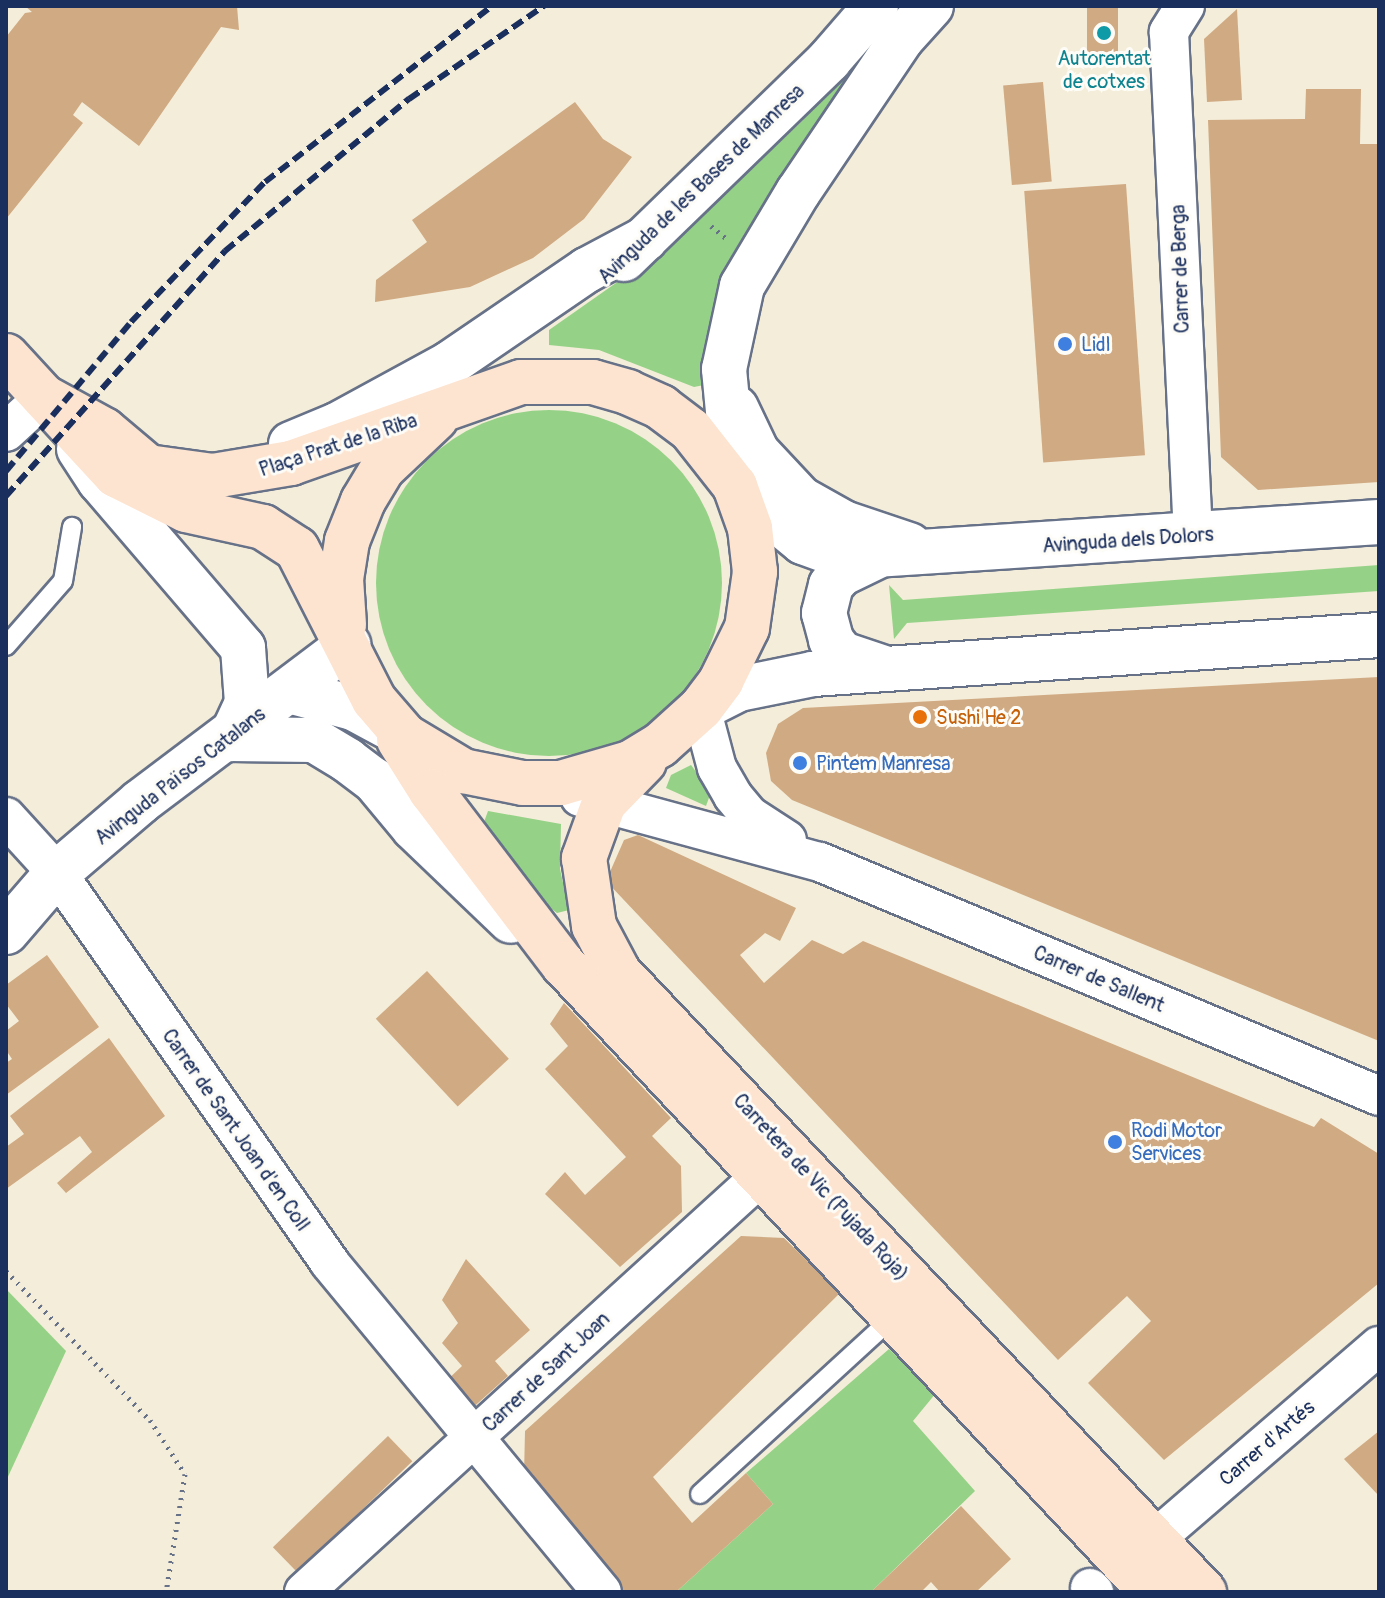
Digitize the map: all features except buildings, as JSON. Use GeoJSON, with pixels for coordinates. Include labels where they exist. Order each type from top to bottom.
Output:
{"type":"FeatureCollection","features":[{"type":"Feature","properties":{"kind":"main road"},"geometry":{"type":"LineString","coordinates":[[6,356],[44,397]]}},
{"type":"Feature","properties":{"kind":"main road","name":"Plaça Prat de la Riba"},"geometry":{"type":"LineString","coordinates":[[521,382],[593,382],[661,407],[708,447],[735,486],[750,528],[753,599],[737,654],[701,708],[660,745],[597,774],[523,783],[463,771],[391,722],[348,645],[320,585],[282,535],[147,494],[116,475],[44,397],[104,430],[131,456],[157,470],[190,476],[240,474],[291,463],[361,435],[444,412],[521,382]]}},
{"type":"Feature","properties":{"kind":"main road","name":"Plaça Prat de la Riba"},"geometry":{"type":"LineString","coordinates":[[348,645],[341,579],[347,541],[363,501],[408,441],[444,412]]}},
{"type":"Feature","properties":{"kind":"main road","name":"Carretera de Vic (Pujada Roja)"},"geometry":{"type":"LineString","coordinates":[[391,722],[431,791],[563,964],[774,1165],[1204,1592]]}},
{"type":"Feature","properties":{"kind":"main road","name":"Carretera de Vic (Pujada Roja)"},"geometry":{"type":"LineString","coordinates":[[660,745],[604,803],[584,858],[588,901],[604,949],[619,973],[774,1165],[892,1318],[1151,1592]]}},
{"type":"Feature","properties":{"kind":"street","name":"Avinguda de les Bases de Manresa"},"geometry":{"type":"LineString","coordinates":[[444,412],[489,357],[596,286],[688,201],[829,60],[876,6]]}},
{"type":"Feature","properties":{"kind":"street"},"geometry":{"type":"LineString","coordinates":[[735,486],[723,401],[729,332],[757,259],[893,51],[931,6]]}},
{"type":"Feature","properties":{"kind":"street","name":"Carrer de Berga"},"geometry":{"type":"LineString","coordinates":[[1185,6],[1169,32],[1193,536]]}},
{"type":"Feature","properties":{"kind":"street"},"geometry":{"type":"LineString","coordinates":[[104,430],[144,450],[187,459],[236,458],[311,437],[449,364],[587,270],[645,239]]}},
{"type":"Feature","properties":{"kind":"street"},"geometry":{"type":"LineString","coordinates":[[729,332],[738,416],[757,452],[786,486],[844,523],[938,552]]}},
{"type":"Feature","properties":{"kind":"street"},"geometry":{"type":"LineString","coordinates":[[6,432],[44,397],[100,481],[243,648],[247,703],[230,739],[314,740],[347,760],[374,780],[414,828],[563,964]]}},
{"type":"Feature","properties":{"kind":"street","name":"Avinguda dels Dolors"},"geometry":{"type":"LineString","coordinates":[[735,486],[786,530],[820,551],[876,557],[1379,522]]}},
{"type":"Feature","properties":{"kind":"street","name":"Avinguda dels Dolors"},"geometry":{"type":"LineString","coordinates":[[876,557],[841,574],[831,585],[824,613],[831,640],[842,654],[884,668]]}},
{"type":"Feature","properties":{"kind":"street","name":"Avinguda dels Dolors"},"geometry":{"type":"LineString","coordinates":[[701,708],[739,689],[781,679],[884,668],[1379,635]]}},
{"type":"Feature","properties":{"kind":"street","name":"Avinguda Països Catalans"},"geometry":{"type":"LineString","coordinates":[[6,932],[57,873],[205,751],[230,739],[348,645]]}},
{"type":"Feature","properties":{"kind":"street"},"geometry":{"type":"LineString","coordinates":[[289,691],[391,722]]}},
{"type":"Feature","properties":{"kind":"street","name":"Carrer de Sallent"},"geometry":{"type":"LineString","coordinates":[[701,708],[717,768],[733,796],[750,816],[820,862]]}},
{"type":"Feature","properties":{"kind":"street","name":"Carrer de Sallent"},"geometry":{"type":"LineString","coordinates":[[523,783],[820,862],[1379,1096]]}},
{"type":"Feature","properties":{"kind":"street","name":"Carrer de Sant Joan d'en Coll"},"geometry":{"type":"LineString","coordinates":[[6,817],[57,873],[329,1262],[602,1592]]}},
{"type":"Feature","properties":{"kind":"street","name":"Carrer de Sant Joan"},"geometry":{"type":"LineString","coordinates":[[304,1592],[774,1165]]}},
{"type":"Feature","properties":{"kind":"street","name":"Carrer d'Artés"},"geometry":{"type":"LineString","coordinates":[[1154,1540],[1379,1346]]}},
{"type":"Feature","properties":{"kind":"lane"},"geometry":{"type":"LineString","coordinates":[[6,646],[63,581],[72,527]]}},
{"type":"Feature","properties":{"kind":"lane"},"geometry":{"type":"LineString","coordinates":[[700,1494],[892,1318]]}},
{"type":"Feature","properties":{"kind":"path"},"geometry":{"type":"LineString","coordinates":[[688,201],[708,224],[757,259]]}},
{"type":"Feature","properties":{"kind":"path"},"geometry":{"type":"LineString","coordinates":[[6,1271],[150,1420],[185,1474],[166,1592]]}},
{"type":"Feature","properties":{"kind":"green space"},"geometry":{"type":"Polygon","coordinates":[[[840,77],[849,85],[704,385],[694,387],[599,350],[549,345],[549,330],[653,257],[711,207],[802,121],[840,77]]]}},
{"type":"Feature","properties":{"kind":"green space"},"geometry":{"type":"Polygon","coordinates":[[[549,410],[583,414],[615,423],[659,449],[683,473],[709,517],[718,549],[722,583],[718,617],[709,649],[683,693],[659,717],[615,743],[583,752],[549,756],[515,752],[483,743],[439,717],[415,693],[389,649],[380,617],[376,583],[380,549],[389,517],[415,473],[439,449],[483,423],[515,414],[549,410]]]}},
{"type":"Feature","properties":{"kind":"green space"},"geometry":{"type":"Polygon","coordinates":[[[1379,565],[1379,591],[907,623],[894,639],[889,585],[903,600],[1379,565]]]}},
{"type":"Feature","properties":{"kind":"green space"},"geometry":{"type":"Polygon","coordinates":[[[691,765],[711,792],[706,806],[666,788],[671,775],[691,765]]]}},
{"type":"Feature","properties":{"kind":"green space"},"geometry":{"type":"Polygon","coordinates":[[[488,811],[561,824],[560,869],[569,910],[557,913],[548,906],[497,843],[484,822],[488,811]]]}},
{"type":"Feature","properties":{"kind":"green space"},"geometry":{"type":"Polygon","coordinates":[[[6,1289],[66,1351],[6,1481],[6,1289]]]}},
{"type":"Feature","properties":{"kind":"green space"},"geometry":{"type":"Polygon","coordinates":[[[889,1349],[936,1393],[913,1421],[975,1491],[871,1592],[676,1592],[773,1504],[746,1473],[889,1349]]]}},
{"type":"Feature","properties":{"kind":"railway"},"geometry":{"type":"LineString","coordinates":[[6,471],[131,322],[265,182],[492,6]]}},
{"type":"Feature","properties":{"kind":"railway"},"geometry":{"type":"LineString","coordinates":[[6,496],[225,251],[409,99],[544,6]]}},
{"type":"Feature","properties":{"kind":"place","name":"Autorentat de cotxes"},"geometry":{"type":"Point","coordinates":[1104,33]}},
{"type":"Feature","properties":{"kind":"place","name":"Lidl"},"geometry":{"type":"Point","coordinates":[1065,344]}},
{"type":"Feature","properties":{"kind":"place","name":"Sushi He 2"},"geometry":{"type":"Point","coordinates":[920,717]}},
{"type":"Feature","properties":{"kind":"place","name":"Pintem Manresa"},"geometry":{"type":"Point","coordinates":[800,763]}},
{"type":"Feature","properties":{"kind":"place","name":"Rodi Motor Services"},"geometry":{"type":"Point","coordinates":[1115,1142]}}]}
